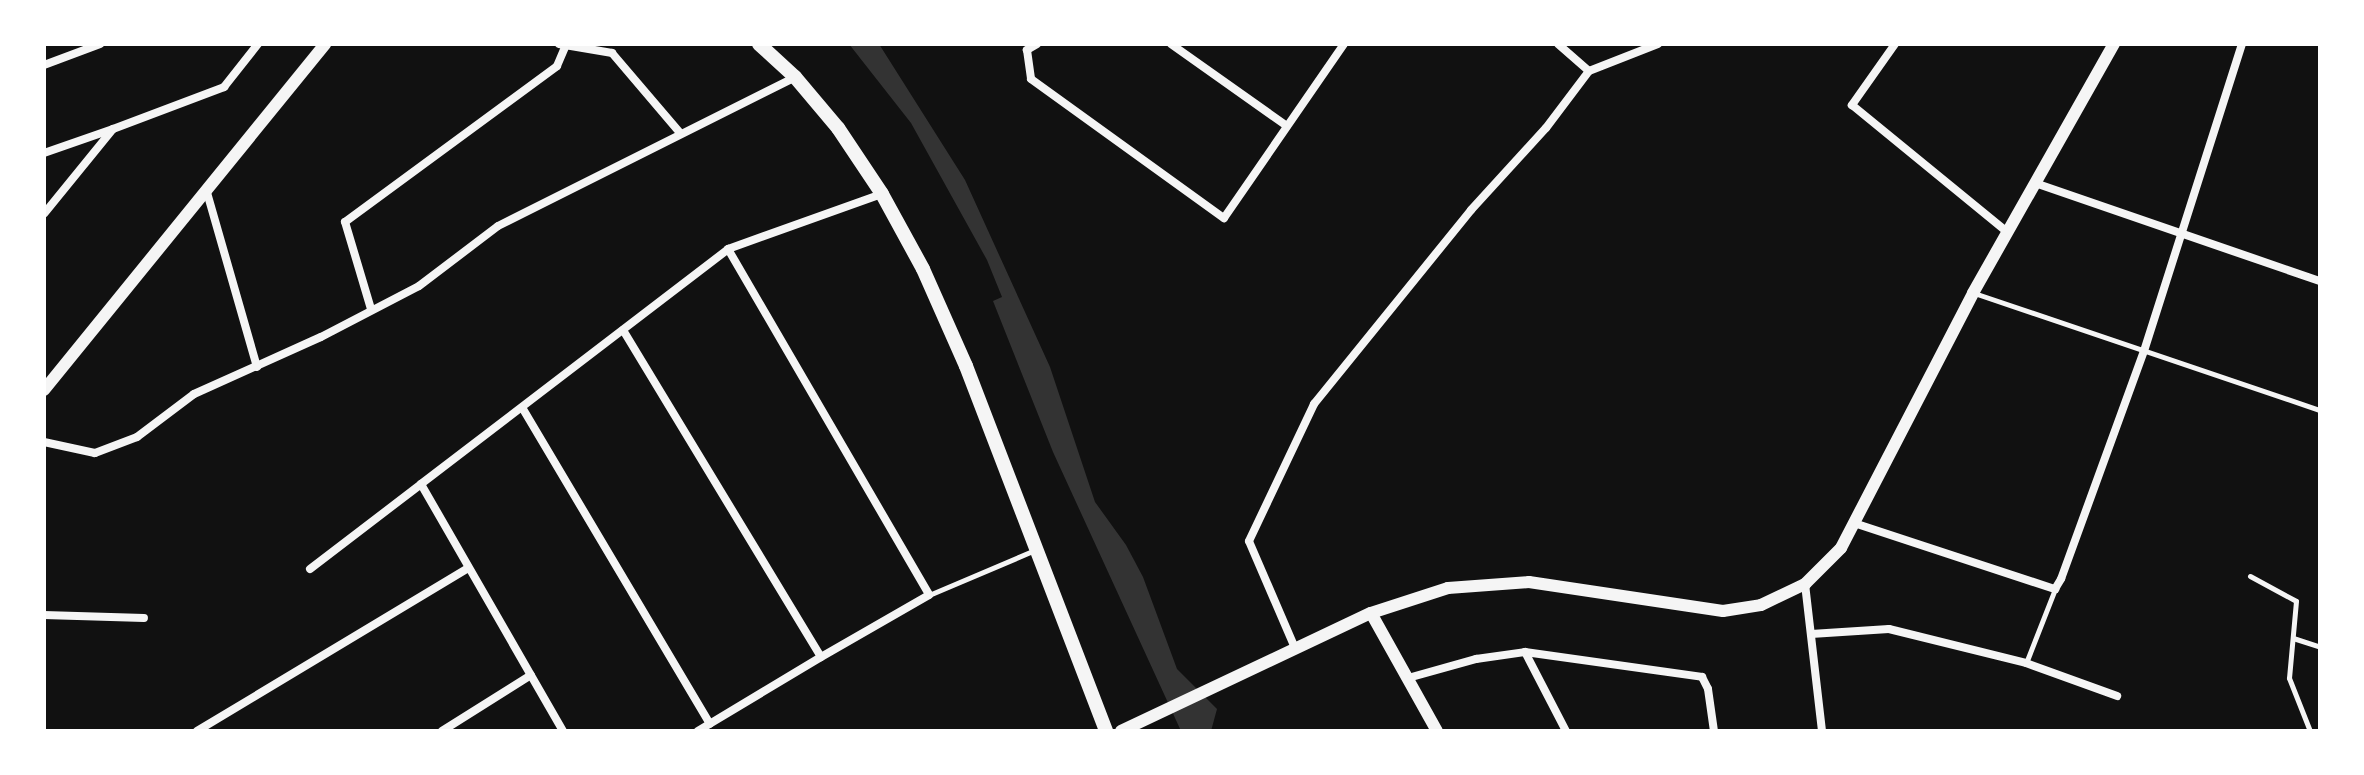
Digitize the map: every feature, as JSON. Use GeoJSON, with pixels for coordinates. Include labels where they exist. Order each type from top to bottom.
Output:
{"type":"FeatureCollection","features":[{"type":"Feature","properties":{"kind":"main road"},"geometry":{"type":"LineString","coordinates":[[759,44],[795,77],[838,128],[882,194],[923,269],[966,366],[1106,731]]}},
{"type":"Feature","properties":{"kind":"street"},"geometry":{"type":"LineString","coordinates":[[44,65],[100,44]]}},
{"type":"Feature","properties":{"kind":"street"},"geometry":{"type":"LineString","coordinates":[[44,153],[224,87],[258,44]]}},
{"type":"Feature","properties":{"kind":"street"},"geometry":{"type":"LineString","coordinates":[[44,390],[325,44]]}},
{"type":"Feature","properties":{"kind":"street"},"geometry":{"type":"LineString","coordinates":[[559,44],[612,53],[680,133]]}},
{"type":"Feature","properties":{"kind":"street"},"geometry":{"type":"LineString","coordinates":[[1037,44],[1027,50],[1031,79],[1224,218],[1344,44]]}},
{"type":"Feature","properties":{"kind":"street"},"geometry":{"type":"LineString","coordinates":[[1171,44],[1287,126]]}},
{"type":"Feature","properties":{"kind":"street"},"geometry":{"type":"LineString","coordinates":[[1558,44],[1589,71]]}},
{"type":"Feature","properties":{"kind":"street"},"geometry":{"type":"LineString","coordinates":[[1295,648],[1249,541],[1314,404],[1471,210],[1546,128],[1589,71],[1658,44]]}},
{"type":"Feature","properties":{"kind":"street"},"geometry":{"type":"LineString","coordinates":[[1895,44],[1852,105],[2007,232]]}},
{"type":"Feature","properties":{"kind":"street"},"geometry":{"type":"LineString","coordinates":[[1121,731],[1371,613],[1448,588],[1529,582],[1723,611],[1761,605],[1805,584],[1841,548],[1973,293],[2114,44]]}},
{"type":"Feature","properties":{"kind":"street"},"geometry":{"type":"LineString","coordinates":[[1854,523],[2055,589],[2144,351],[2242,44]]}},
{"type":"Feature","properties":{"kind":"street"},"geometry":{"type":"LineString","coordinates":[[371,309],[345,222],[557,66],[566,45]]}},
{"type":"Feature","properties":{"kind":"street"},"geometry":{"type":"LineString","coordinates":[[44,442],[95,453],[137,437],[194,394],[257,367],[419,286],[498,226],[795,77]]}},
{"type":"Feature","properties":{"kind":"street"},"geometry":{"type":"LineString","coordinates":[[44,214],[113,129]]}},
{"type":"Feature","properties":{"kind":"street"},"geometry":{"type":"LineString","coordinates":[[2035,183],[2320,281]]}},
{"type":"Feature","properties":{"kind":"street"},"geometry":{"type":"LineString","coordinates":[[206,189],[257,367]]}},
{"type":"Feature","properties":{"kind":"street"},"geometry":{"type":"LineString","coordinates":[[310,569],[523,409],[728,249],[882,194]]}},
{"type":"Feature","properties":{"kind":"street"},"geometry":{"type":"LineString","coordinates":[[698,731],[929,595],[728,249]]}},
{"type":"Feature","properties":{"kind":"street"},"geometry":{"type":"LineString","coordinates":[[623,330],[821,657]]}},
{"type":"Feature","properties":{"kind":"street"},"geometry":{"type":"LineString","coordinates":[[523,409],[710,724]]}},
{"type":"Feature","properties":{"kind":"street"},"geometry":{"type":"LineString","coordinates":[[421,484],[467,569],[563,731]]}},
{"type":"Feature","properties":{"kind":"street"},"geometry":{"type":"LineString","coordinates":[[197,731],[467,569]]}},
{"type":"Feature","properties":{"kind":"street"},"geometry":{"type":"LineString","coordinates":[[1805,584],[1822,731]]}},
{"type":"Feature","properties":{"kind":"street"},"geometry":{"type":"LineString","coordinates":[[1371,613],[1437,731]]}},
{"type":"Feature","properties":{"kind":"street"},"geometry":{"type":"LineString","coordinates":[[44,615],[144,618]]}},
{"type":"Feature","properties":{"kind":"street"},"geometry":{"type":"LineString","coordinates":[[1811,634],[1889,629],[2026,663],[2117,696]]}},
{"type":"Feature","properties":{"kind":"street"},"geometry":{"type":"LineString","coordinates":[[1408,678],[1476,659],[1525,652],[1702,677],[1708,689],[1714,731]]}},
{"type":"Feature","properties":{"kind":"street"},"geometry":{"type":"LineString","coordinates":[[1525,652],[1566,731]]}},
{"type":"Feature","properties":{"kind":"street"},"geometry":{"type":"LineString","coordinates":[[442,731],[531,675]]}},
{"type":"Feature","properties":{"kind":"lane"},"geometry":{"type":"LineString","coordinates":[[1973,293],[2320,410]]}},
{"type":"Feature","properties":{"kind":"lane"},"geometry":{"type":"LineString","coordinates":[[929,595],[1036,550]]}},
{"type":"Feature","properties":{"kind":"lane"},"geometry":{"type":"LineString","coordinates":[[2250,576],[2296,601],[2289,678],[2310,731]]}},
{"type":"Feature","properties":{"kind":"lane"},"geometry":{"type":"LineString","coordinates":[[2026,663],[2055,589]]}},
{"type":"Feature","properties":{"kind":"lane"},"geometry":{"type":"LineString","coordinates":[[2293,638],[2320,647]]}},
{"type":"Feature","properties":{"kind":"shaded area"},"geometry":{"type":"Polygon","coordinates":[[[849,44],[879,44],[965,180],[1050,367],[1095,502],[1126,545],[1143,577],[1177,669],[1217,709],[1211,731],[1181,731],[1053,452],[993,301],[1002,297],[987,260],[911,123],[849,44]]]}}]}
